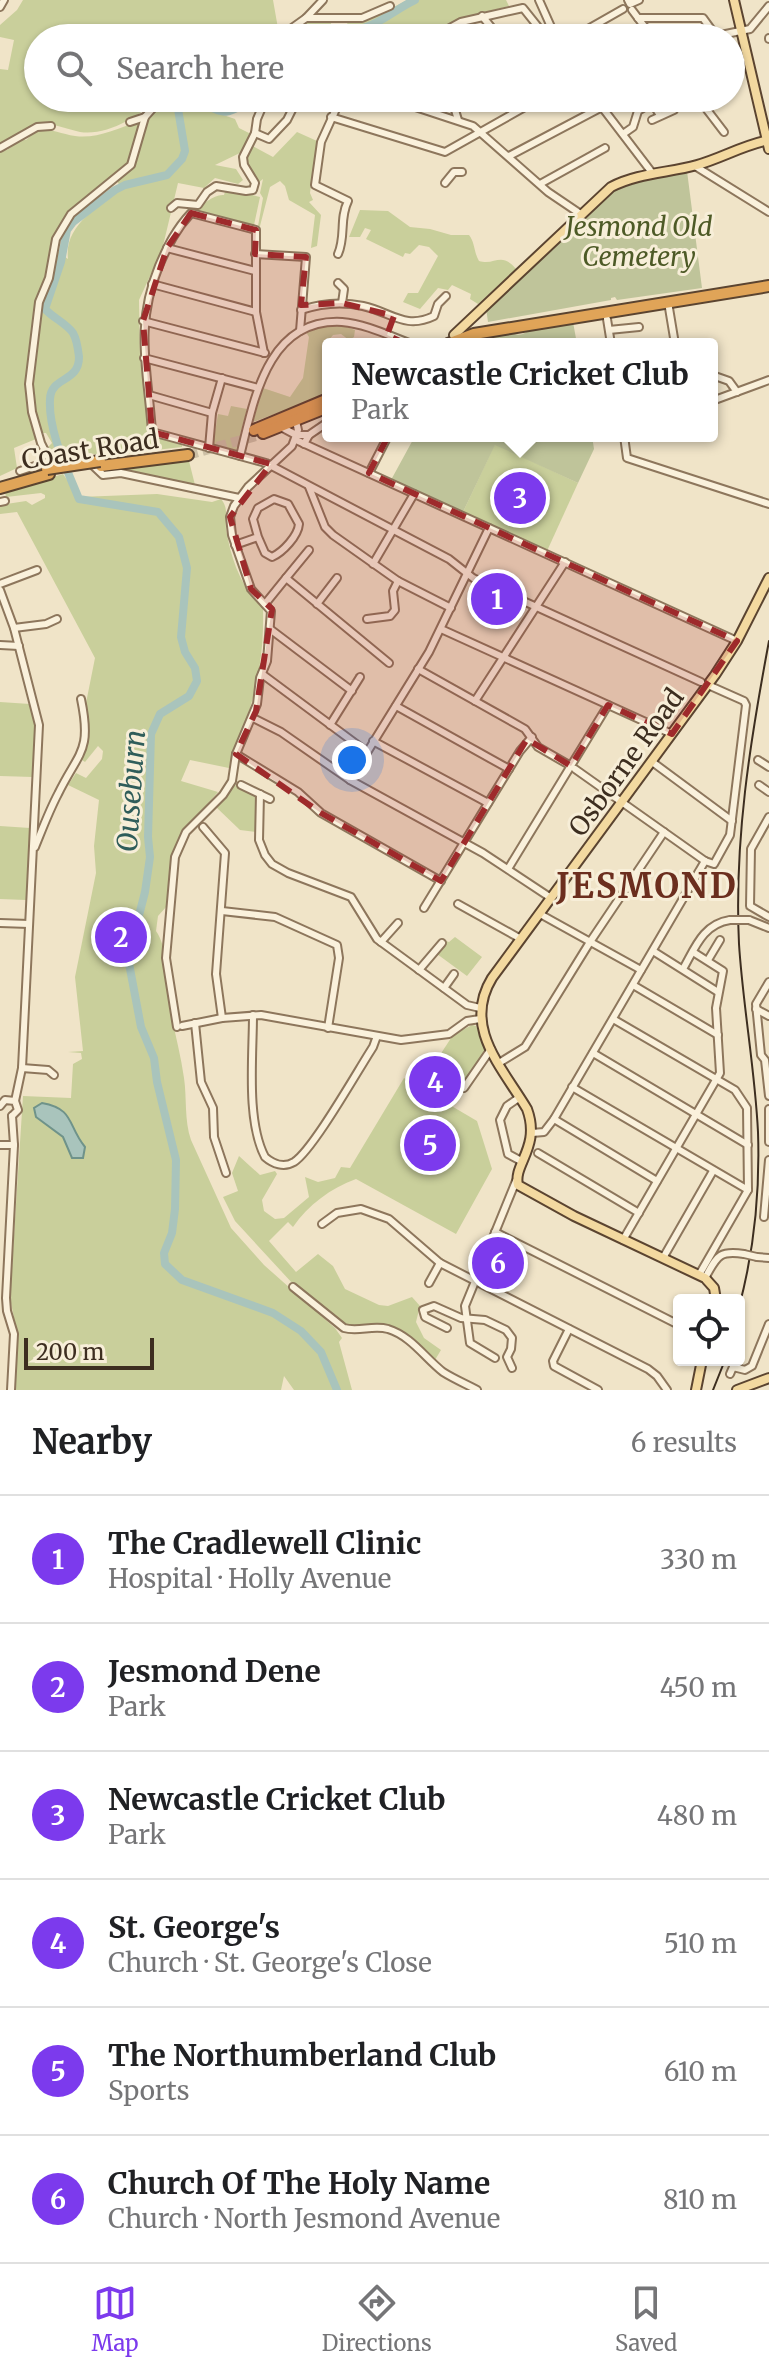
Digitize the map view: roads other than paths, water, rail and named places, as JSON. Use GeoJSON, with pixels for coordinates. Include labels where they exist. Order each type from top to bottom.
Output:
{"type":"FeatureCollection","features":[{"type":"Feature","properties":{"kind":"highway"},"geometry":{"type":"LineString","coordinates":[[454,338],[474,331],[607,315],[769,283]]}},
{"type":"Feature","properties":{"kind":"highway"},"geometry":{"type":"LineString","coordinates":[[292,426],[322,404]]}},
{"type":"Feature","properties":{"kind":"highway"},"geometry":{"type":"LineString","coordinates":[[255,433],[292,426],[322,410]]}},
{"type":"Feature","properties":{"kind":"highway","name":"Coast Road"},"geometry":{"type":"LineString","coordinates":[[0,486],[50,466],[100,464],[188,453]]}},
{"type":"Feature","properties":{"kind":"main road"},"geometry":{"type":"LineString","coordinates":[[734,0],[739,24]]}},
{"type":"Feature","properties":{"kind":"main road"},"geometry":{"type":"LineString","coordinates":[[452,338],[611,187],[653,174],[695,166],[735,149],[768,143],[745,48]]}},
{"type":"Feature","properties":{"kind":"main road"},"geometry":{"type":"LineString","coordinates":[[474,331],[476,316]]}},
{"type":"Feature","properties":{"kind":"main road","name":"Osborne Road"},"geometry":{"type":"LineString","coordinates":[[532,1133],[529,1115],[491,1049],[480,1019],[486,987],[737,641],[769,578]]}},
{"type":"Feature","properties":{"kind":"main road"},"geometry":{"type":"LineString","coordinates":[[532,1133],[516,1181],[527,1191],[702,1277],[714,1288],[715,1294]]}},
{"type":"Feature","properties":{"kind":"main road"},"geometry":{"type":"LineString","coordinates":[[696,1390],[701,1366]]}},
{"type":"Feature","properties":{"kind":"main road"},"geometry":{"type":"LineString","coordinates":[[737,1390],[769,1378]]}},
{"type":"Feature","properties":{"kind":"street"},"geometry":{"type":"LineString","coordinates":[[0,7],[4,0]]}},
{"type":"Feature","properties":{"kind":"street"},"geometry":{"type":"LineString","coordinates":[[298,24],[323,0]]}},
{"type":"Feature","properties":{"kind":"street"},"geometry":{"type":"LineString","coordinates":[[539,0],[550,24]]}},
{"type":"Feature","properties":{"kind":"street"},"geometry":{"type":"LineString","coordinates":[[639,0],[630,5],[642,24]]}},
{"type":"Feature","properties":{"kind":"street"},"geometry":{"type":"LineString","coordinates":[[306,18],[362,18],[390,6]]}},
{"type":"Feature","properties":{"kind":"street"},"geometry":{"type":"LineString","coordinates":[[458,24],[482,16],[525,9],[536,24]]}},
{"type":"Feature","properties":{"kind":"street"},"geometry":{"type":"LineString","coordinates":[[597,24],[623,9]]}},
{"type":"Feature","properties":{"kind":"street"},"geometry":{"type":"LineString","coordinates":[[745,30],[750,29],[768,9]]}},
{"type":"Feature","properties":{"kind":"street"},"geometry":{"type":"LineString","coordinates":[[482,16],[489,24]]}},
{"type":"Feature","properties":{"kind":"street"},"geometry":{"type":"LineString","coordinates":[[638,18],[703,18],[707,24]]}},
{"type":"Feature","properties":{"kind":"street"},"geometry":{"type":"LineString","coordinates":[[50,466],[39,439],[30,397],[39,302],[49,278],[62,226],[74,211],[131,165],[145,117],[149,112]]}},
{"type":"Feature","properties":{"kind":"street"},"geometry":{"type":"LineString","coordinates":[[171,208],[177,203],[198,205],[209,189],[216,186],[253,190],[254,181],[242,160],[255,133],[260,112]]}},
{"type":"Feature","properties":{"kind":"street"},"geometry":{"type":"LineString","coordinates":[[255,133],[268,139],[282,126],[290,112]]}},
{"type":"Feature","properties":{"kind":"street"},"geometry":{"type":"LineString","coordinates":[[314,194],[321,142],[334,112]]}},
{"type":"Feature","properties":{"kind":"street"},"geometry":{"type":"LineString","coordinates":[[433,112],[458,120],[482,133],[540,184],[582,215]]}},
{"type":"Feature","properties":{"kind":"street"},"geometry":{"type":"LineString","coordinates":[[455,112],[458,120]]}},
{"type":"Feature","properties":{"kind":"street"},"geometry":{"type":"LineString","coordinates":[[331,117],[445,152],[517,112]]}},
{"type":"Feature","properties":{"kind":"street"},"geometry":{"type":"LineString","coordinates":[[509,156],[593,112]]}},
{"type":"Feature","properties":{"kind":"street"},"geometry":{"type":"LineString","coordinates":[[606,112],[653,174]]}},
{"type":"Feature","properties":{"kind":"street"},"geometry":{"type":"LineString","coordinates":[[616,141],[633,127],[638,112]]}},
{"type":"Feature","properties":{"kind":"street"},"geometry":{"type":"LineString","coordinates":[[652,120],[668,112]]}},
{"type":"Feature","properties":{"kind":"street"},"geometry":{"type":"LineString","coordinates":[[709,112],[724,132]]}},
{"type":"Feature","properties":{"kind":"street"},"geometry":{"type":"LineString","coordinates":[[130,122],[145,117]]}},
{"type":"Feature","properties":{"kind":"street"},"geometry":{"type":"LineString","coordinates":[[0,148],[37,127],[51,126]]}},
{"type":"Feature","properties":{"kind":"street"},"geometry":{"type":"LineString","coordinates":[[540,184],[605,148]]}},
{"type":"Feature","properties":{"kind":"street"},"geometry":{"type":"LineString","coordinates":[[709,160],[707,168],[710,174]]}},
{"type":"Feature","properties":{"kind":"street"},"geometry":{"type":"LineString","coordinates":[[695,166],[769,212]]}},
{"type":"Feature","properties":{"kind":"street"},"geometry":{"type":"LineString","coordinates":[[445,183],[454,172],[462,172]]}},
{"type":"Feature","properties":{"kind":"street"},"geometry":{"type":"LineString","coordinates":[[315,185],[348,201],[342,220],[344,241],[338,254]]}},
{"type":"Feature","properties":{"kind":"street"},"geometry":{"type":"LineString","coordinates":[[264,353],[256,312],[256,230],[191,213],[176,228],[167,248],[152,284],[143,321],[152,432],[266,463],[449,559],[467,575],[745,703],[730,835],[714,864],[705,861],[538,747],[525,729],[418,669]]}},
{"type":"Feature","properties":{"kind":"street"},"geometry":{"type":"LineString","coordinates":[[167,248],[255,271]]}},
{"type":"Feature","properties":{"kind":"street"},"geometry":{"type":"LineString","coordinates":[[255,254],[306,257],[300,331]]}},
{"type":"Feature","properties":{"kind":"street"},"geometry":{"type":"LineString","coordinates":[[338,283],[344,289],[342,303]]}},
{"type":"Feature","properties":{"kind":"street"},"geometry":{"type":"LineString","coordinates":[[152,284],[256,312]]}},
{"type":"Feature","properties":{"kind":"street"},"geometry":{"type":"LineString","coordinates":[[301,310],[320,304],[342,303],[365,306],[411,323],[422,322],[434,316],[438,304],[446,296]]}},
{"type":"Feature","properties":{"kind":"street"},"geometry":{"type":"LineString","coordinates":[[668,302],[674,338]]}},
{"type":"Feature","properties":{"kind":"street"},"geometry":{"type":"LineString","coordinates":[[607,315],[610,338]]}},
{"type":"Feature","properties":{"kind":"street"},"geometry":{"type":"LineString","coordinates":[[387,335],[394,316]]}},
{"type":"Feature","properties":{"kind":"street"},"geometry":{"type":"LineString","coordinates":[[143,321],[272,355]]}},
{"type":"Feature","properties":{"kind":"street"},"geometry":{"type":"LineString","coordinates":[[240,456],[258,388],[272,355],[300,331],[340,322],[395,338]]}},
{"type":"Feature","properties":{"kind":"street"},"geometry":{"type":"LineString","coordinates":[[609,330],[639,327]]}},
{"type":"Feature","properties":{"kind":"street"},"geometry":{"type":"LineString","coordinates":[[144,358],[258,388]]}},
{"type":"Feature","properties":{"kind":"street"},"geometry":{"type":"LineString","coordinates":[[718,377],[729,381],[737,392]]}},
{"type":"Feature","properties":{"kind":"street"},"geometry":{"type":"LineString","coordinates":[[209,448],[212,413],[222,378]]}},
{"type":"Feature","properties":{"kind":"street"},"geometry":{"type":"LineString","coordinates":[[718,399],[769,380]]}},
{"type":"Feature","properties":{"kind":"street"},"geometry":{"type":"LineString","coordinates":[[149,395],[212,413]]}},
{"type":"Feature","properties":{"kind":"street"},"geometry":{"type":"LineString","coordinates":[[292,426],[309,435]]}},
{"type":"Feature","properties":{"kind":"street"},"geometry":{"type":"LineString","coordinates":[[292,426],[304,444],[737,641]]}},
{"type":"Feature","properties":{"kind":"street"},"geometry":{"type":"LineString","coordinates":[[292,426],[271,467],[239,498],[230,522],[251,589],[271,611],[267,661],[253,718],[236,754],[232,781],[186,832],[175,857],[166,958],[180,1026],[253,1015],[401,1040],[449,1034],[467,1021],[480,1019]]}},
{"type":"Feature","properties":{"kind":"street"},"geometry":{"type":"LineString","coordinates":[[304,444],[309,435],[322,426]]}},
{"type":"Feature","properties":{"kind":"street"},"geometry":{"type":"LineString","coordinates":[[369,473],[385,442]]}},
{"type":"Feature","properties":{"kind":"street"},"geometry":{"type":"LineString","coordinates":[[625,442],[627,458],[769,504]]}},
{"type":"Feature","properties":{"kind":"street"},"geometry":{"type":"LineString","coordinates":[[20,471],[86,457],[103,475],[118,472],[239,498]]}},
{"type":"Feature","properties":{"kind":"street"},"geometry":{"type":"LineString","coordinates":[[309,487],[325,527],[398,581],[451,608]]}},
{"type":"Feature","properties":{"kind":"street"},"geometry":{"type":"LineString","coordinates":[[373,564],[414,494]]}},
{"type":"Feature","properties":{"kind":"street"},"geometry":{"type":"LineString","coordinates":[[274,499],[288,504],[299,524],[296,533],[278,554],[272,557],[265,553],[258,537],[253,522],[258,508],[274,499]]}},
{"type":"Feature","properties":{"kind":"street"},"geometry":{"type":"LineString","coordinates":[[350,780],[441,629],[489,528]]}},
{"type":"Feature","properties":{"kind":"street"},"geometry":{"type":"LineString","coordinates":[[235,545],[258,537]]}},
{"type":"Feature","properties":{"kind":"street"},"geometry":{"type":"LineString","coordinates":[[265,604],[309,550]]}},
{"type":"Feature","properties":{"kind":"street"},"geometry":{"type":"LineString","coordinates":[[475,701],[565,562]]}},
{"type":"Feature","properties":{"kind":"street"},"geometry":{"type":"LineString","coordinates":[[11,1390],[14,1334],[3,1312],[14,1145],[12,1116],[18,1110],[15,1101],[22,1068],[39,725],[0,587],[37,570]]}},
{"type":"Feature","properties":{"kind":"street"},"geometry":{"type":"LineString","coordinates":[[286,578],[389,663]]}},
{"type":"Feature","properties":{"kind":"street"},"geometry":{"type":"LineString","coordinates":[[317,604],[337,578]]}},
{"type":"Feature","properties":{"kind":"street"},"geometry":{"type":"LineString","coordinates":[[367,619],[390,616],[395,610],[393,591],[398,581]]}},
{"type":"Feature","properties":{"kind":"street"},"geometry":{"type":"LineString","coordinates":[[14,628],[46,624],[57,619]]}},
{"type":"Feature","properties":{"kind":"street"},"geometry":{"type":"LineString","coordinates":[[270,629],[352,691]]}},
{"type":"Feature","properties":{"kind":"street"},"geometry":{"type":"LineString","coordinates":[[441,629],[672,734]]}},
{"type":"Feature","properties":{"kind":"street"},"geometry":{"type":"LineString","coordinates":[[0,645],[19,646]]}},
{"type":"Feature","properties":{"kind":"street"},"geometry":{"type":"LineString","coordinates":[[262,674],[367,752]]}},
{"type":"Feature","properties":{"kind":"street"},"geometry":{"type":"LineString","coordinates":[[330,725],[360,677]]}},
{"type":"Feature","properties":{"kind":"street"},"geometry":{"type":"LineString","coordinates":[[33,852],[59,791],[78,761],[85,737],[81,699]]}},
{"type":"Feature","properties":{"kind":"street"},"geometry":{"type":"LineString","coordinates":[[508,869],[573,768],[608,705]]}},
{"type":"Feature","properties":{"kind":"street"},"geometry":{"type":"LineString","coordinates":[[396,706],[509,769]]}},
{"type":"Feature","properties":{"kind":"street"},"geometry":{"type":"LineString","coordinates":[[253,718],[281,732],[350,780],[464,842],[551,898]]}},
{"type":"Feature","properties":{"kind":"street"},"geometry":{"type":"LineString","coordinates":[[424,908],[532,737]]}},
{"type":"Feature","properties":{"kind":"street"},"geometry":{"type":"LineString","coordinates":[[373,741],[488,803]]}},
{"type":"Feature","properties":{"kind":"street"},"geometry":{"type":"LineString","coordinates":[[236,754],[298,792],[321,813],[441,881]]}},
{"type":"Feature","properties":{"kind":"street"},"geometry":{"type":"LineString","coordinates":[[758,760],[769,767]]}},
{"type":"Feature","properties":{"kind":"street"},"geometry":{"type":"LineString","coordinates":[[651,761],[732,821]]}},
{"type":"Feature","properties":{"kind":"street"},"geometry":{"type":"LineString","coordinates":[[241,785],[270,799]]}},
{"type":"Feature","properties":{"kind":"street"},"geometry":{"type":"LineString","coordinates":[[759,785],[769,792]]}},
{"type":"Feature","properties":{"kind":"street"},"geometry":{"type":"LineString","coordinates":[[260,794],[259,840],[268,860],[282,871],[351,897],[381,942],[467,1005],[480,1008]]}},
{"type":"Feature","properties":{"kind":"street"},"geometry":{"type":"LineString","coordinates":[[769,817],[751,849],[749,905],[769,917]]}},
{"type":"Feature","properties":{"kind":"street"},"geometry":{"type":"LineString","coordinates":[[34,824],[44,825]]}},
{"type":"Feature","properties":{"kind":"street"},"geometry":{"type":"LineString","coordinates":[[203,827],[225,851],[216,974],[222,1018]]}},
{"type":"Feature","properties":{"kind":"street"},"geometry":{"type":"LineString","coordinates":[[499,1063],[525,1047],[590,942],[664,832]]}},
{"type":"Feature","properties":{"kind":"street"},"geometry":{"type":"LineString","coordinates":[[532,1133],[544,1132],[554,1119],[705,861]]}},
{"type":"Feature","properties":{"kind":"street"},"geometry":{"type":"LineString","coordinates":[[458,904],[521,939]]}},
{"type":"Feature","properties":{"kind":"street"},"geometry":{"type":"LineString","coordinates":[[222,911],[278,918],[337,945],[339,958],[328,1028]]}},
{"type":"Feature","properties":{"kind":"street"},"geometry":{"type":"LineString","coordinates":[[540,914],[641,970]]}},
{"type":"Feature","properties":{"kind":"street"},"geometry":{"type":"LineString","coordinates":[[683,969],[706,930],[720,922],[749,920],[769,928]]}},
{"type":"Feature","properties":{"kind":"street"},"geometry":{"type":"LineString","coordinates":[[0,923],[29,924]]}},
{"type":"Feature","properties":{"kind":"street"},"geometry":{"type":"LineString","coordinates":[[381,942],[398,923]]}},
{"type":"Feature","properties":{"kind":"street"},"geometry":{"type":"LineString","coordinates":[[708,960],[720,940]]}},
{"type":"Feature","properties":{"kind":"street"},"geometry":{"type":"LineString","coordinates":[[419,970],[442,943]]}},
{"type":"Feature","properties":{"kind":"street"},"geometry":{"type":"LineString","coordinates":[[653,951],[718,992]]}},
{"type":"Feature","properties":{"kind":"street"},"geometry":{"type":"LineString","coordinates":[[623,1240],[721,1070],[716,1008],[723,971],[693,952]]}},
{"type":"Feature","properties":{"kind":"street"},"geometry":{"type":"LineString","coordinates":[[444,988],[454,974]]}},
{"type":"Feature","properties":{"kind":"street"},"geometry":{"type":"LineString","coordinates":[[769,982],[756,1009],[761,1055],[767,1061],[769,1096]]}},
{"type":"Feature","properties":{"kind":"street"},"geometry":{"type":"LineString","coordinates":[[633,985],[718,1035]]}},
{"type":"Feature","properties":{"kind":"street"},"geometry":{"type":"LineString","coordinates":[[756,1009],[769,1016]]}},
{"type":"Feature","properties":{"kind":"street"},"geometry":{"type":"LineString","coordinates":[[253,1015],[257,1135],[265,1157],[280,1165],[293,1162],[308,1146],[373,1047],[377,1036]]}},
{"type":"Feature","properties":{"kind":"street"},"geometry":{"type":"LineString","coordinates":[[613,1019],[740,1095],[747,1108],[748,1190],[702,1277]]}},
{"type":"Feature","properties":{"kind":"street"},"geometry":{"type":"LineString","coordinates":[[195,1023],[201,1082],[213,1108],[214,1137],[226,1173]]}},
{"type":"Feature","properties":{"kind":"street"},"geometry":{"type":"LineString","coordinates":[[464,1088],[491,1049]]}},
{"type":"Feature","properties":{"kind":"street"},"geometry":{"type":"LineString","coordinates":[[593,1053],[748,1145]]}},
{"type":"Feature","properties":{"kind":"street"},"geometry":{"type":"LineString","coordinates":[[22,1068],[48,1070],[54,1075]]}},
{"type":"Feature","properties":{"kind":"street"},"geometry":{"type":"LineString","coordinates":[[572,1087],[748,1190]]}},
{"type":"Feature","properties":{"kind":"street"},"geometry":{"type":"LineString","coordinates":[[520,1097],[507,1106],[500,1120],[508,1154],[523,1162]]}},
{"type":"Feature","properties":{"kind":"street"},"geometry":{"type":"LineString","coordinates":[[12,1116],[4,1115],[0,1106],[5,1100],[15,1101]]}},
{"type":"Feature","properties":{"kind":"street"},"geometry":{"type":"LineString","coordinates":[[769,1109],[769,1142]]}},
{"type":"Feature","properties":{"kind":"street"},"geometry":{"type":"LineString","coordinates":[[554,1119],[657,1181]]}},
{"type":"Feature","properties":{"kind":"street"},"geometry":{"type":"LineString","coordinates":[[0,1145],[14,1145]]}},
{"type":"Feature","properties":{"kind":"street"},"geometry":{"type":"LineString","coordinates":[[538,1153],[639,1213]]}},
{"type":"Feature","properties":{"kind":"street"},"geometry":{"type":"LineString","coordinates":[[764,1217],[769,1160]]}},
{"type":"Feature","properties":{"kind":"street"},"geometry":{"type":"LineString","coordinates":[[663,1258],[713,1171]]}},
{"type":"Feature","properties":{"kind":"street"},"geometry":{"type":"LineString","coordinates":[[495,1358],[470,1343],[465,1306],[516,1181]]}},
{"type":"Feature","properties":{"kind":"street"},"geometry":{"type":"LineString","coordinates":[[322,1224],[337,1213],[361,1209],[389,1219],[440,1263],[648,1369],[667,1390]]}},
{"type":"Feature","properties":{"kind":"street"},"geometry":{"type":"LineString","coordinates":[[495,1232],[673,1322]]}},
{"type":"Feature","properties":{"kind":"street"},"geometry":{"type":"LineString","coordinates":[[0,1233],[9,1233]]}},
{"type":"Feature","properties":{"kind":"street"},"geometry":{"type":"LineString","coordinates":[[702,1277],[719,1255],[726,1252],[769,1258]]}},
{"type":"Feature","properties":{"kind":"street"},"geometry":{"type":"LineString","coordinates":[[429,1283],[440,1263]]}},
{"type":"Feature","properties":{"kind":"street"},"geometry":{"type":"LineString","coordinates":[[293,1287],[344,1328],[391,1330],[408,1340],[448,1375],[477,1390]]}},
{"type":"Feature","properties":{"kind":"street"},"geometry":{"type":"LineString","coordinates":[[447,1328],[425,1317],[423,1310],[431,1305],[467,1318],[481,1318],[509,1333],[512,1342],[507,1360],[512,1368]]}},
{"type":"Feature","properties":{"kind":"street"},"geometry":{"type":"LineString","coordinates":[[730,1374],[733,1367],[745,1370],[752,1366],[769,1324]]}},
{"type":"Feature","properties":{"kind":"street"},"geometry":{"type":"LineString","coordinates":[[569,1329],[553,1361],[554,1366],[598,1390]]}},
{"type":"Feature","properties":{"kind":"water"},"geometry":{"type":"Polygon","coordinates":[[[42,1103],[60,1109],[69,1119],[85,1147],[83,1158],[72,1158],[63,1137],[36,1117],[34,1108],[42,1103]]]}},
{"type":"Feature","properties":{"kind":"waterway","name":"Ouseburn"},"geometry":{"type":"LineString","coordinates":[[374,24],[415,0]]}},
{"type":"Feature","properties":{"kind":"waterway","name":"Ouseburn"},"geometry":{"type":"LineString","coordinates":[[178,112],[185,151],[167,175],[115,190],[67,230],[61,262],[45,309],[73,333],[79,357],[75,371],[55,386],[50,411],[59,450],[79,499],[158,512],[179,537],[187,568],[181,637],[185,652],[195,668],[197,681],[189,696],[160,714],[151,734],[150,857],[145,892],[128,958],[141,1027],[154,1058],[176,1160],[175,1209],[172,1233],[164,1253],[165,1264],[182,1280],[273,1313],[301,1331],[321,1352],[337,1390]]}},
{"type":"Feature","properties":{"kind":"tunnel"},"geometry":{"type":"LineString","coordinates":[[188,455],[256,436]]}},
{"type":"Feature","properties":{"kind":"tram line"},"geometry":{"type":"LineString","coordinates":[[742,1294],[757,1198],[758,1132],[739,944],[739,867],[750,754],[769,641]]}},
{"type":"Feature","properties":{"kind":"tram line"},"geometry":{"type":"LineString","coordinates":[[713,1390],[723,1366]]}},
{"type":"Feature","properties":{"kind":"place","name":"Newcastle Cricket Club"},"geometry":{"type":"Point","coordinates":[520,498]}},
{"type":"Feature","properties":{"kind":"place","name":"The Cradlewell Clinic"},"geometry":{"type":"Point","coordinates":[497,599]}},
{"type":"Feature","properties":{"kind":"place","name":"Jesmond Dene"},"geometry":{"type":"Point","coordinates":[121,937]}},
{"type":"Feature","properties":{"kind":"place","name":"St. George's"},"geometry":{"type":"Point","coordinates":[435,1082]}},
{"type":"Feature","properties":{"kind":"place","name":"The Northumberland Club"},"geometry":{"type":"Point","coordinates":[430,1145]}},
{"type":"Feature","properties":{"kind":"place","name":"Church Of The Holy Name"},"geometry":{"type":"Point","coordinates":[498,1263]}},
{"type":"Feature","properties":{"kind":"district","name":"JESMOND"},"geometry":{"type":"Point","coordinates":[647,886]}},
{"type":"Feature","properties":{"kind":"park label","name":"Jesmond Old Cemetery"},"geometry":{"type":"Point","coordinates":[639,241]}}]}
